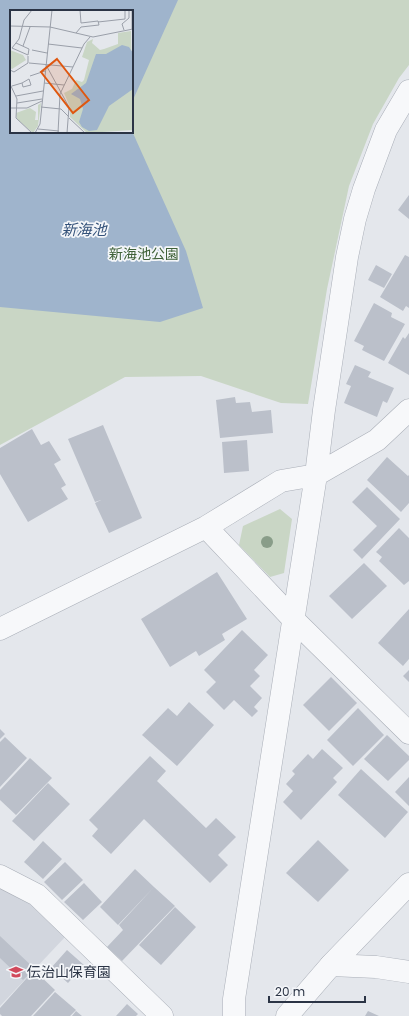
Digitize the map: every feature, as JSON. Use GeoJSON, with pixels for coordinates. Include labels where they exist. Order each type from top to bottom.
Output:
{"type":"FeatureCollection","features":[{"type":"Feature","properties":{"kind":"street"},"geometry":{"type":"LineString","coordinates":[[234,1016],[234,999],[316,475],[324,410],[347,257],[355,219],[364,189],[386,130],[409,91]]}},
{"type":"Feature","properties":{"kind":"street"},"geometry":{"type":"LineString","coordinates":[[0,630],[206,527],[281,481],[316,475],[377,440],[409,410]]}},
{"type":"Feature","properties":{"kind":"street"},"geometry":{"type":"LineString","coordinates":[[206,527],[293,619],[409,733]]}},
{"type":"Feature","properties":{"kind":"street"},"geometry":{"type":"LineString","coordinates":[[0,876],[37,895],[162,1016]]}},
{"type":"Feature","properties":{"kind":"street"},"geometry":{"type":"LineString","coordinates":[[287,1016],[331,965],[409,884]]}},
{"type":"Feature","properties":{"kind":"street"},"geometry":{"type":"LineString","coordinates":[[331,965],[376,967],[409,972]]}},
{"type":"Feature","properties":{"kind":"shaded area","name":"伝治山保育園"},"geometry":{"type":"Polygon","coordinates":[[[0,888],[30,904],[65,937],[0,1006],[0,888]]]}},
{"type":"Feature","properties":{"kind":"green space","name":"新海池公園"},"geometry":{"type":"Polygon","coordinates":[[[0,0],[409,0],[409,65],[399,78],[373,124],[349,186],[327,289],[308,404],[281,403],[201,376],[125,377],[0,445],[0,0]]]}},
{"type":"Feature","properties":{"kind":"green space"},"geometry":{"type":"Polygon","coordinates":[[[280,509],[292,519],[284,573],[270,577],[239,545],[243,526],[280,509]]]}},
{"type":"Feature","properties":{"kind":"water","name":"新海池"},"geometry":{"type":"Polygon","coordinates":[[[0,0],[178,0],[133,100],[133,10],[10,10],[10,133],[133,133],[186,251],[203,308],[160,322],[0,307],[0,0]]]}},
{"type":"Feature","properties":{"kind":"building"},"geometry":{"type":"Polygon","coordinates":[[[409,195],[409,219],[398,210],[409,195]]]}},
{"type":"Feature","properties":{"kind":"building"},"geometry":{"type":"Polygon","coordinates":[[[405,255],[409,257],[409,308],[406,306],[403,311],[380,297],[405,255]]]}},
{"type":"Feature","properties":{"kind":"building"},"geometry":{"type":"Polygon","coordinates":[[[376,265],[392,274],[384,288],[368,280],[376,265]]]}},
{"type":"Feature","properties":{"kind":"building"},"geometry":{"type":"Polygon","coordinates":[[[374,303],[392,313],[391,317],[405,324],[384,361],[362,350],[364,346],[354,341],[374,303]]]}},
{"type":"Feature","properties":{"kind":"building"},"geometry":{"type":"Polygon","coordinates":[[[409,333],[409,375],[388,363],[403,337],[405,339],[409,333]]]}},
{"type":"Feature","properties":{"kind":"building"},"geometry":{"type":"Polygon","coordinates":[[[355,365],[371,372],[368,377],[394,388],[387,403],[383,401],[377,417],[344,403],[351,386],[346,384],[355,365]]]}},
{"type":"Feature","properties":{"kind":"building"},"geometry":{"type":"Polygon","coordinates":[[[235,397],[236,403],[250,402],[252,412],[271,410],[273,433],[220,438],[216,400],[235,397]]]}},
{"type":"Feature","properties":{"kind":"building"},"geometry":{"type":"Polygon","coordinates":[[[103,425],[142,518],[109,533],[95,503],[101,500],[95,502],[68,439],[103,425]]]}},
{"type":"Feature","properties":{"kind":"building"},"geometry":{"type":"Polygon","coordinates":[[[32,429],[41,445],[49,441],[61,460],[54,464],[66,485],[61,488],[68,499],[28,522],[0,474],[0,448],[32,429]]]}},
{"type":"Feature","properties":{"kind":"building"},"geometry":{"type":"Polygon","coordinates":[[[247,440],[249,471],[224,473],[222,442],[247,440]]]}},
{"type":"Feature","properties":{"kind":"building"},"geometry":{"type":"Polygon","coordinates":[[[387,457],[408,476],[409,475],[409,503],[401,512],[367,480],[387,457]]]}},
{"type":"Feature","properties":{"kind":"building"},"geometry":{"type":"Polygon","coordinates":[[[367,487],[400,519],[362,559],[353,550],[377,526],[352,502],[367,487]]]}},
{"type":"Feature","properties":{"kind":"building"},"geometry":{"type":"Polygon","coordinates":[[[399,528],[409,538],[409,581],[404,585],[379,561],[382,557],[376,552],[399,528]]]}},
{"type":"Feature","properties":{"kind":"building"},"geometry":{"type":"Polygon","coordinates":[[[364,563],[387,586],[352,619],[329,596],[364,563]]]}},
{"type":"Feature","properties":{"kind":"building"},"geometry":{"type":"Polygon","coordinates":[[[217,572],[247,619],[222,634],[225,640],[199,656],[196,651],[170,667],[141,619],[217,572]]]}},
{"type":"Feature","properties":{"kind":"building"},"geometry":{"type":"Polygon","coordinates":[[[409,609],[409,659],[403,666],[378,643],[409,609]]]}},
{"type":"Feature","properties":{"kind":"building"},"geometry":{"type":"Polygon","coordinates":[[[242,630],[268,655],[254,670],[260,676],[250,686],[262,698],[254,707],[258,711],[252,717],[234,700],[224,710],[206,692],[216,682],[204,670],[242,630]]]}},
{"type":"Feature","properties":{"kind":"building"},"geometry":{"type":"Polygon","coordinates":[[[409,670],[409,682],[403,676],[409,670]]]}},
{"type":"Feature","properties":{"kind":"building"},"geometry":{"type":"Polygon","coordinates":[[[331,677],[357,703],[329,731],[303,705],[331,677]]]}},
{"type":"Feature","properties":{"kind":"building"},"geometry":{"type":"Polygon","coordinates":[[[189,702],[214,725],[177,766],[142,735],[168,708],[177,716],[189,702]]]}},
{"type":"Feature","properties":{"kind":"building"},"geometry":{"type":"Polygon","coordinates":[[[358,708],[384,735],[353,766],[327,740],[358,708]]]}},
{"type":"Feature","properties":{"kind":"building"},"geometry":{"type":"Polygon","coordinates":[[[0,729],[5,734],[0,739],[0,729]]]}},
{"type":"Feature","properties":{"kind":"building"},"geometry":{"type":"Polygon","coordinates":[[[387,735],[409,756],[409,760],[388,781],[364,759],[387,735]]]}},
{"type":"Feature","properties":{"kind":"building"},"geometry":{"type":"Polygon","coordinates":[[[5,737],[27,758],[0,787],[0,742],[5,737]]]}},
{"type":"Feature","properties":{"kind":"building"},"geometry":{"type":"Polygon","coordinates":[[[322,749],[343,768],[333,778],[337,782],[301,820],[283,802],[293,791],[286,784],[295,774],[292,771],[308,754],[313,759],[322,749]]]}},
{"type":"Feature","properties":{"kind":"building"},"geometry":{"type":"Polygon","coordinates":[[[150,756],[166,771],[157,781],[206,828],[216,818],[236,837],[218,855],[228,865],[210,883],[144,819],[111,854],[92,836],[98,829],[89,820],[150,756]]]}},
{"type":"Feature","properties":{"kind":"building"},"geometry":{"type":"Polygon","coordinates":[[[30,758],[52,778],[16,815],[0,800],[0,790],[30,758]]]}},
{"type":"Feature","properties":{"kind":"building"},"geometry":{"type":"Polygon","coordinates":[[[361,769],[408,812],[385,838],[338,795],[361,769]]]}},
{"type":"Feature","properties":{"kind":"building"},"geometry":{"type":"Polygon","coordinates":[[[409,777],[409,806],[395,792],[409,777]]]}},
{"type":"Feature","properties":{"kind":"building"},"geometry":{"type":"Polygon","coordinates":[[[48,783],[70,804],[34,841],[12,821],[48,783]]]}},
{"type":"Feature","properties":{"kind":"building"},"geometry":{"type":"Polygon","coordinates":[[[318,840],[349,870],[318,902],[286,873],[318,840]]]}},
{"type":"Feature","properties":{"kind":"building"},"geometry":{"type":"Polygon","coordinates":[[[43,841],[62,859],[43,879],[24,862],[43,841]]]}},
{"type":"Feature","properties":{"kind":"building"},"geometry":{"type":"Polygon","coordinates":[[[65,862],[83,880],[62,900],[44,882],[65,862]]]}},
{"type":"Feature","properties":{"kind":"building"},"geometry":{"type":"Polygon","coordinates":[[[135,869],[154,887],[118,925],[100,907],[135,869]]]}},
{"type":"Feature","properties":{"kind":"building"},"geometry":{"type":"Polygon","coordinates":[[[84,883],[102,902],[83,920],[64,902],[84,883]]]}},
{"type":"Feature","properties":{"kind":"building"},"geometry":{"type":"Polygon","coordinates":[[[154,887],[175,906],[122,961],[107,947],[123,930],[119,925],[154,887]]]}},
{"type":"Feature","properties":{"kind":"building"},"geometry":{"type":"Polygon","coordinates":[[[175,907],[196,927],[161,965],[139,945],[175,907]]]}},
{"type":"Feature","properties":{"kind":"building"},"geometry":{"type":"Polygon","coordinates":[[[0,936],[35,969],[23,980],[0,958],[0,936]]]}},
{"type":"Feature","properties":{"kind":"building"},"geometry":{"type":"Polygon","coordinates":[[[67,950],[84,965],[68,983],[51,968],[67,950]]]}},
{"type":"Feature","properties":{"kind":"building"},"geometry":{"type":"Polygon","coordinates":[[[34,970],[55,990],[31,1016],[2,1016],[0,1014],[0,1008],[34,970]]]}},
{"type":"Feature","properties":{"kind":"building"},"geometry":{"type":"Polygon","coordinates":[[[55,992],[76,1010],[70,1016],[33,1016],[55,992]]]}},
{"type":"Feature","properties":{"kind":"building"},"geometry":{"type":"Polygon","coordinates":[[[127,1004],[138,1014],[136,1016],[116,1016],[127,1004]]]}},
{"type":"Feature","properties":{"kind":"building"},"geometry":{"type":"Polygon","coordinates":[[[76,1011],[82,1016],[72,1016],[76,1011]]]}},
{"type":"Feature","properties":{"kind":"building"},"geometry":{"type":"Polygon","coordinates":[[[368,1011],[379,1016],[365,1016],[368,1011]]]}},
{"type":"Feature","properties":{"kind":"place","name":"伝治山保育園"},"geometry":{"type":"Point","coordinates":[16,972]}}]}
